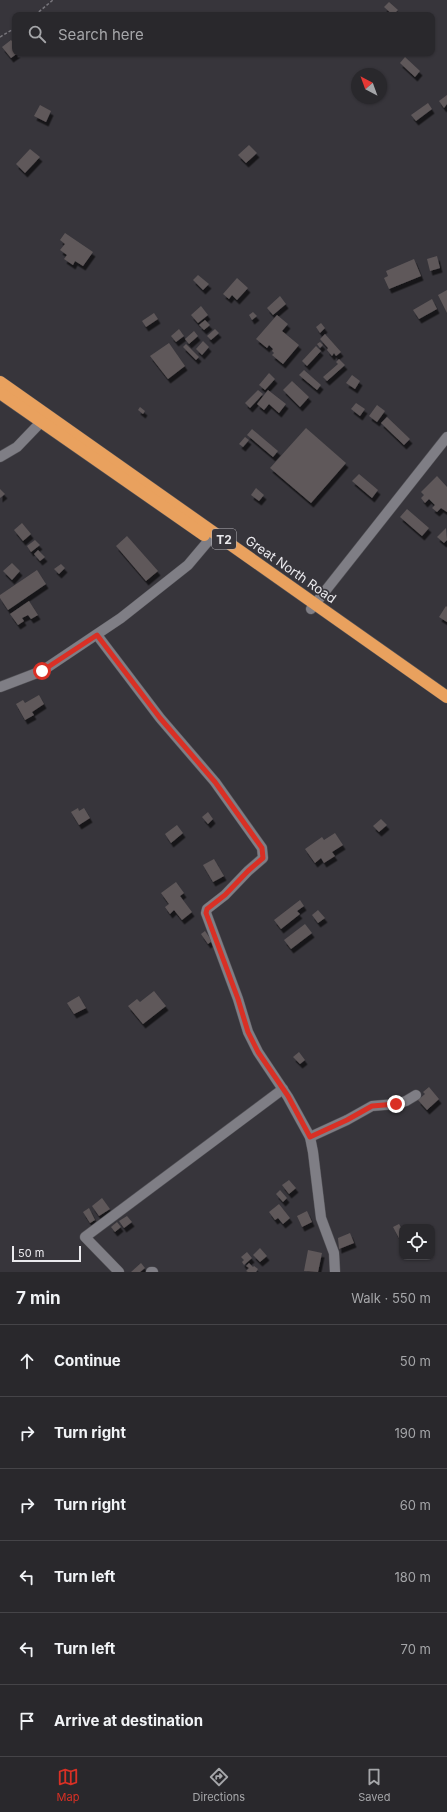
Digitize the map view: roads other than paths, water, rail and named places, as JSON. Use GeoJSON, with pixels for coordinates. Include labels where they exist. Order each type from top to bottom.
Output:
{"type":"FeatureCollection","features":[{"type":"Feature","properties":{"kind":"highway","name":"Great North Road"},"geometry":{"type":"LineString","coordinates":[[0,382],[212,535],[447,697]]}},
{"type":"Feature","properties":{"kind":"highway","name":"Great North Road"},"geometry":{"type":"LineString","coordinates":[[0,393],[41,422],[212,535]]}},
{"type":"Feature","properties":{"kind":"highway","name":"Great North Road"},"geometry":{"type":"LineString","coordinates":[[314,606],[447,706]]}},
{"type":"Feature","properties":{"kind":"street"},"geometry":{"type":"LineString","coordinates":[[0,457],[17,446],[41,422]]}},
{"type":"Feature","properties":{"kind":"street"},"geometry":{"type":"LineString","coordinates":[[314,606],[447,438]]}},
{"type":"Feature","properties":{"kind":"street"},"geometry":{"type":"LineString","coordinates":[[0,687],[42,671],[97,635],[172,579],[197,556],[212,535]]}},
{"type":"Feature","properties":{"kind":"street"},"geometry":{"type":"LineString","coordinates":[[97,635],[160,718],[215,782],[262,848],[263,858],[225,895],[207,909],[206,913],[238,999],[248,1032],[258,1052],[283,1089],[310,1137],[322,1218],[334,1253],[335,1272]]}},
{"type":"Feature","properties":{"kind":"street"},"geometry":{"type":"LineString","coordinates":[[119,1272],[85,1237],[283,1089]]}},
{"type":"Feature","properties":{"kind":"street"},"geometry":{"type":"LineString","coordinates":[[310,1137],[347,1120],[372,1106],[396,1104],[406,1101],[416,1095]]}}]}
